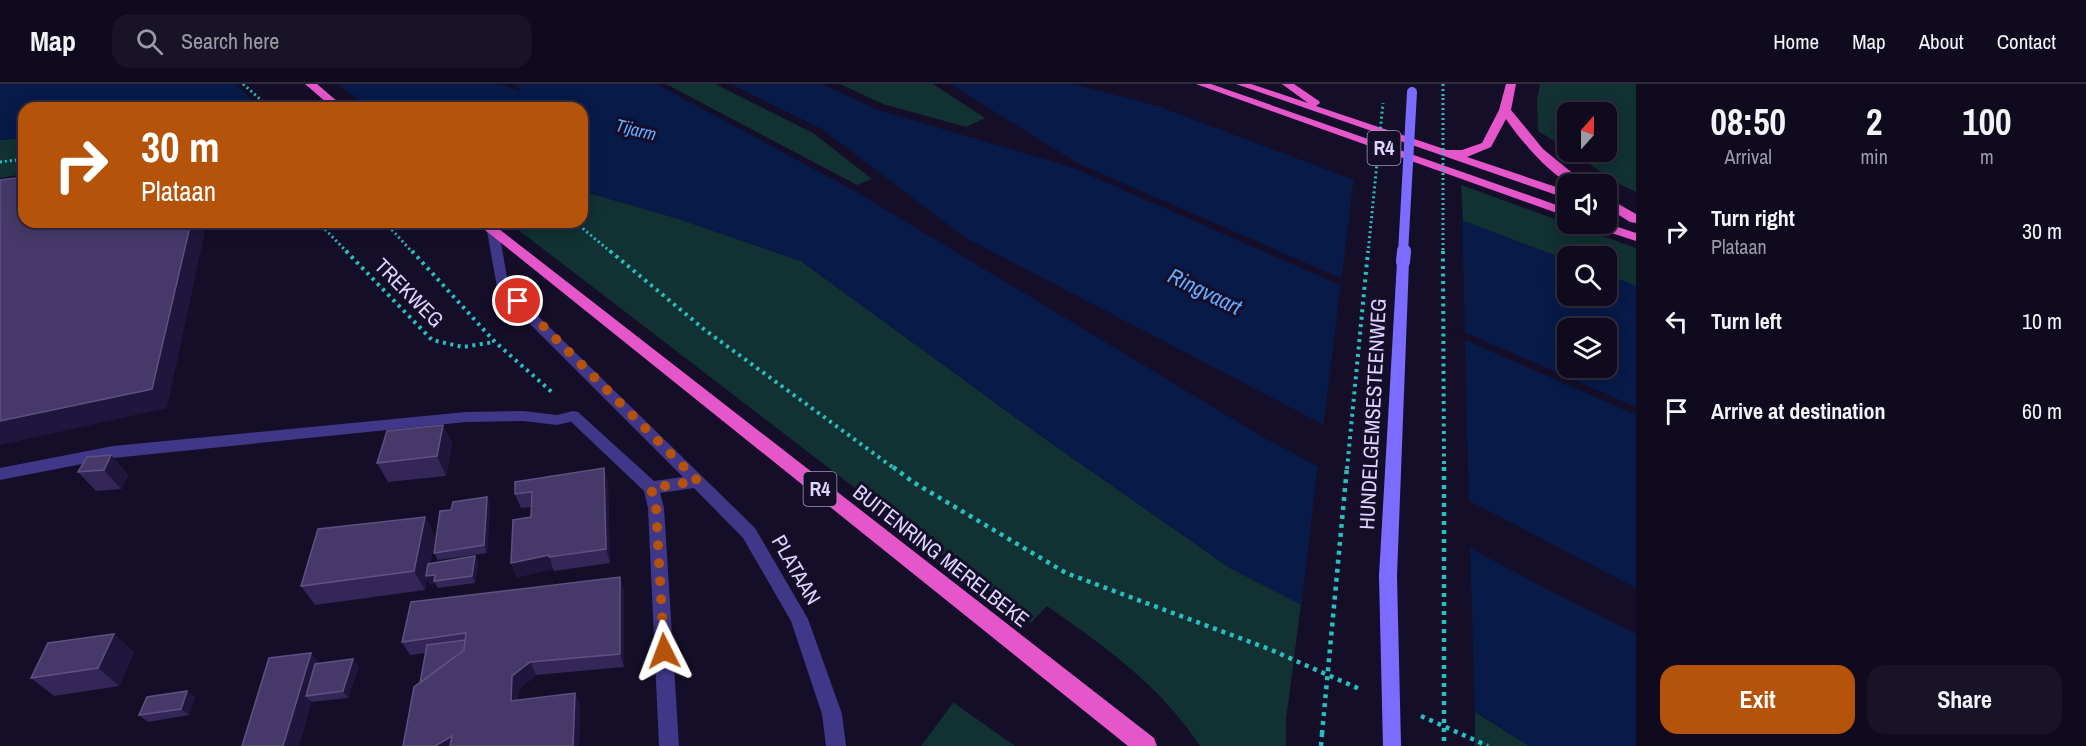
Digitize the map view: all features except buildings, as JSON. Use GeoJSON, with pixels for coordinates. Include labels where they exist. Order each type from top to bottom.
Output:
{"type":"FeatureCollection","features":[{"type":"Feature","properties":{"kind":"highway"},"geometry":{"type":"LineString","coordinates":[[310,84],[332,102]]}},
{"type":"Feature","properties":{"kind":"highway","name":"R4"},"geometry":{"type":"LineString","coordinates":[[1201,84],[1557,209]]}},
{"type":"Feature","properties":{"kind":"highway"},"geometry":{"type":"LineString","coordinates":[[1241,84],[1557,191]]}},
{"type":"Feature","properties":{"kind":"highway"},"geometry":{"type":"LineString","coordinates":[[1287,84],[1336,117]]}},
{"type":"Feature","properties":{"kind":"highway"},"geometry":{"type":"LineString","coordinates":[[1438,151],[1463,154],[1487,145],[1505,110],[1511,84]]}},
{"type":"Feature","properties":{"kind":"highway"},"geometry":{"type":"LineString","coordinates":[[1505,110],[1520,133],[1544,159],[1566,174]]}},
{"type":"Feature","properties":{"kind":"highway"},"geometry":{"type":"LineString","coordinates":[[1617,208],[1636,219]]}},
{"type":"Feature","properties":{"kind":"highway"},"geometry":{"type":"LineString","coordinates":[[1617,213],[1636,219]]}},
{"type":"Feature","properties":{"kind":"highway","name":"BUITENRING MERELBEKE"},"geometry":{"type":"LineString","coordinates":[[489,228],[1146,746]]}},
{"type":"Feature","properties":{"kind":"highway"},"geometry":{"type":"LineString","coordinates":[[1617,230],[1636,237]]}},
{"type":"Feature","properties":{"kind":"main road","name":"HUNDELGEMSESTEENWEG"},"geometry":{"type":"LineString","coordinates":[[1392,746],[1388,576],[1412,88]]}},
{"type":"Feature","properties":{"kind":"street","name":"PLATAAN"},"geometry":{"type":"LineString","coordinates":[[488,228],[502,284],[541,327],[749,533],[799,619],[832,714],[836,746]]}},
{"type":"Feature","properties":{"kind":"street"},"geometry":{"type":"LineString","coordinates":[[0,474],[112,452],[466,417],[523,416],[557,420],[573,416],[651,488],[656,508],[669,746]]}},
{"type":"Feature","properties":{"kind":"street"},"geometry":{"type":"LineString","coordinates":[[651,488],[698,481]]}},
{"type":"Feature","properties":{"kind":"path"},"geometry":{"type":"LineString","coordinates":[[243,84],[263,102]]}},
{"type":"Feature","properties":{"kind":"path"},"geometry":{"type":"LineString","coordinates":[[1443,84],[1444,746]]}},
{"type":"Feature","properties":{"kind":"path"},"geometry":{"type":"LineString","coordinates":[[1322,746],[1325,686],[1383,98]]}},
{"type":"Feature","properties":{"kind":"path"},"geometry":{"type":"LineString","coordinates":[[0,162],[18,160]]}},
{"type":"Feature","properties":{"kind":"path","name":"TREKWEG"},"geometry":{"type":"LineString","coordinates":[[324,228],[432,340],[451,347],[473,347],[495,342]]}},
{"type":"Feature","properties":{"kind":"path"},"geometry":{"type":"LineString","coordinates":[[391,228],[495,342],[550,390],[573,416]]}},
{"type":"Feature","properties":{"kind":"path"},"geometry":{"type":"LineString","coordinates":[[582,228],[705,330],[913,482],[1066,573],[1269,649]]}},
{"type":"Feature","properties":{"kind":"green space"},"geometry":{"type":"Polygon","coordinates":[[[666,84],[715,84],[813,133],[872,179],[857,185],[666,84]]]}},
{"type":"Feature","properties":{"kind":"green space"},"geometry":{"type":"Polygon","coordinates":[[[840,84],[933,84],[985,118],[966,127],[883,104],[840,84]]]}},
{"type":"Feature","properties":{"kind":"green space"},"geometry":{"type":"Polygon","coordinates":[[[1540,84],[1636,84],[1636,192],[1617,182],[1617,174],[1605,174],[1586,162],[1617,162],[1617,102],[1557,102],[1557,143],[1538,131],[1537,100],[1540,84]]]}},
{"type":"Feature","properties":{"kind":"green space"},"geometry":{"type":"Polygon","coordinates":[[[18,138],[18,175],[0,178],[0,140],[18,138]]]}},
{"type":"Feature","properties":{"kind":"green space"},"geometry":{"type":"Polygon","coordinates":[[[1461,185],[1557,220],[1557,234],[1597,234],[1636,248],[1636,286],[1617,279],[1617,246],[1557,246],[1557,256],[1463,221],[1461,185]]]}},
{"type":"Feature","properties":{"kind":"green space"},"geometry":{"type":"Polygon","coordinates":[[[588,193],[676,218],[801,261],[1041,436],[1230,568],[1301,604],[1286,720],[1286,746],[1200,746],[1167,704],[1149,686],[1090,637],[1047,606],[1031,623],[516,228],[588,228],[588,193]]]}},
{"type":"Feature","properties":{"kind":"green space"},"geometry":{"type":"Polygon","coordinates":[[[954,703],[1015,746],[921,746],[954,703]]]}},
{"type":"Feature","properties":{"kind":"green space"},"geometry":{"type":"Polygon","coordinates":[[[1475,712],[1529,746],[1475,746],[1475,712]]]}},
{"type":"Feature","properties":{"kind":"water","name":"Tijarm"},"geometry":{"type":"Polygon","coordinates":[[[0,84],[499,84],[519,91],[521,89],[513,84],[656,84],[853,190],[1261,436],[1554,593],[1636,634],[1636,746],[1529,746],[1340,625],[1230,568],[1041,436],[801,261],[676,218],[588,193],[588,102],[18,102],[18,138],[0,140],[0,84]]]}},
{"type":"Feature","properties":{"kind":"water","name":"Ringvaart"},"geometry":{"type":"Polygon","coordinates":[[[730,84],[822,84],[878,110],[1071,167],[1636,415],[1636,588],[966,238],[822,129],[730,84]]]}},
{"type":"Feature","properties":{"kind":"water"},"geometry":{"type":"Polygon","coordinates":[[[950,84],[1074,84],[1160,107],[1557,256],[1557,306],[1617,306],[1617,279],[1636,286],[1636,407],[1570,378],[1617,378],[1617,318],[1557,318],[1557,373],[1077,163],[950,84]]]}},
{"type":"Feature","properties":{"kind":"pier"},"geometry":{"type":"Polygon","coordinates":[[[235,84],[338,84],[361,102],[254,102],[235,84]]]}},
{"type":"Feature","properties":{"kind":"pier"},"geometry":{"type":"Polygon","coordinates":[[[1354,177],[1462,217],[1465,336],[1341,282],[1354,177]]]}},
{"type":"Feature","properties":{"kind":"pier"},"geometry":{"type":"Polygon","coordinates":[[[1341,282],[1465,337],[1469,504],[1323,428],[1341,282]]]}},
{"type":"Feature","properties":{"kind":"pier"},"geometry":{"type":"Polygon","coordinates":[[[1318,463],[1470,545],[1475,716],[1339,627],[1301,608],[1318,463]]]}},
{"type":"Feature","properties":{"kind":"route"},"geometry":{"type":"LineString","coordinates":[[518,301],[533,319],[669,456],[698,481],[651,488],[656,508],[664,651]]}}]}
